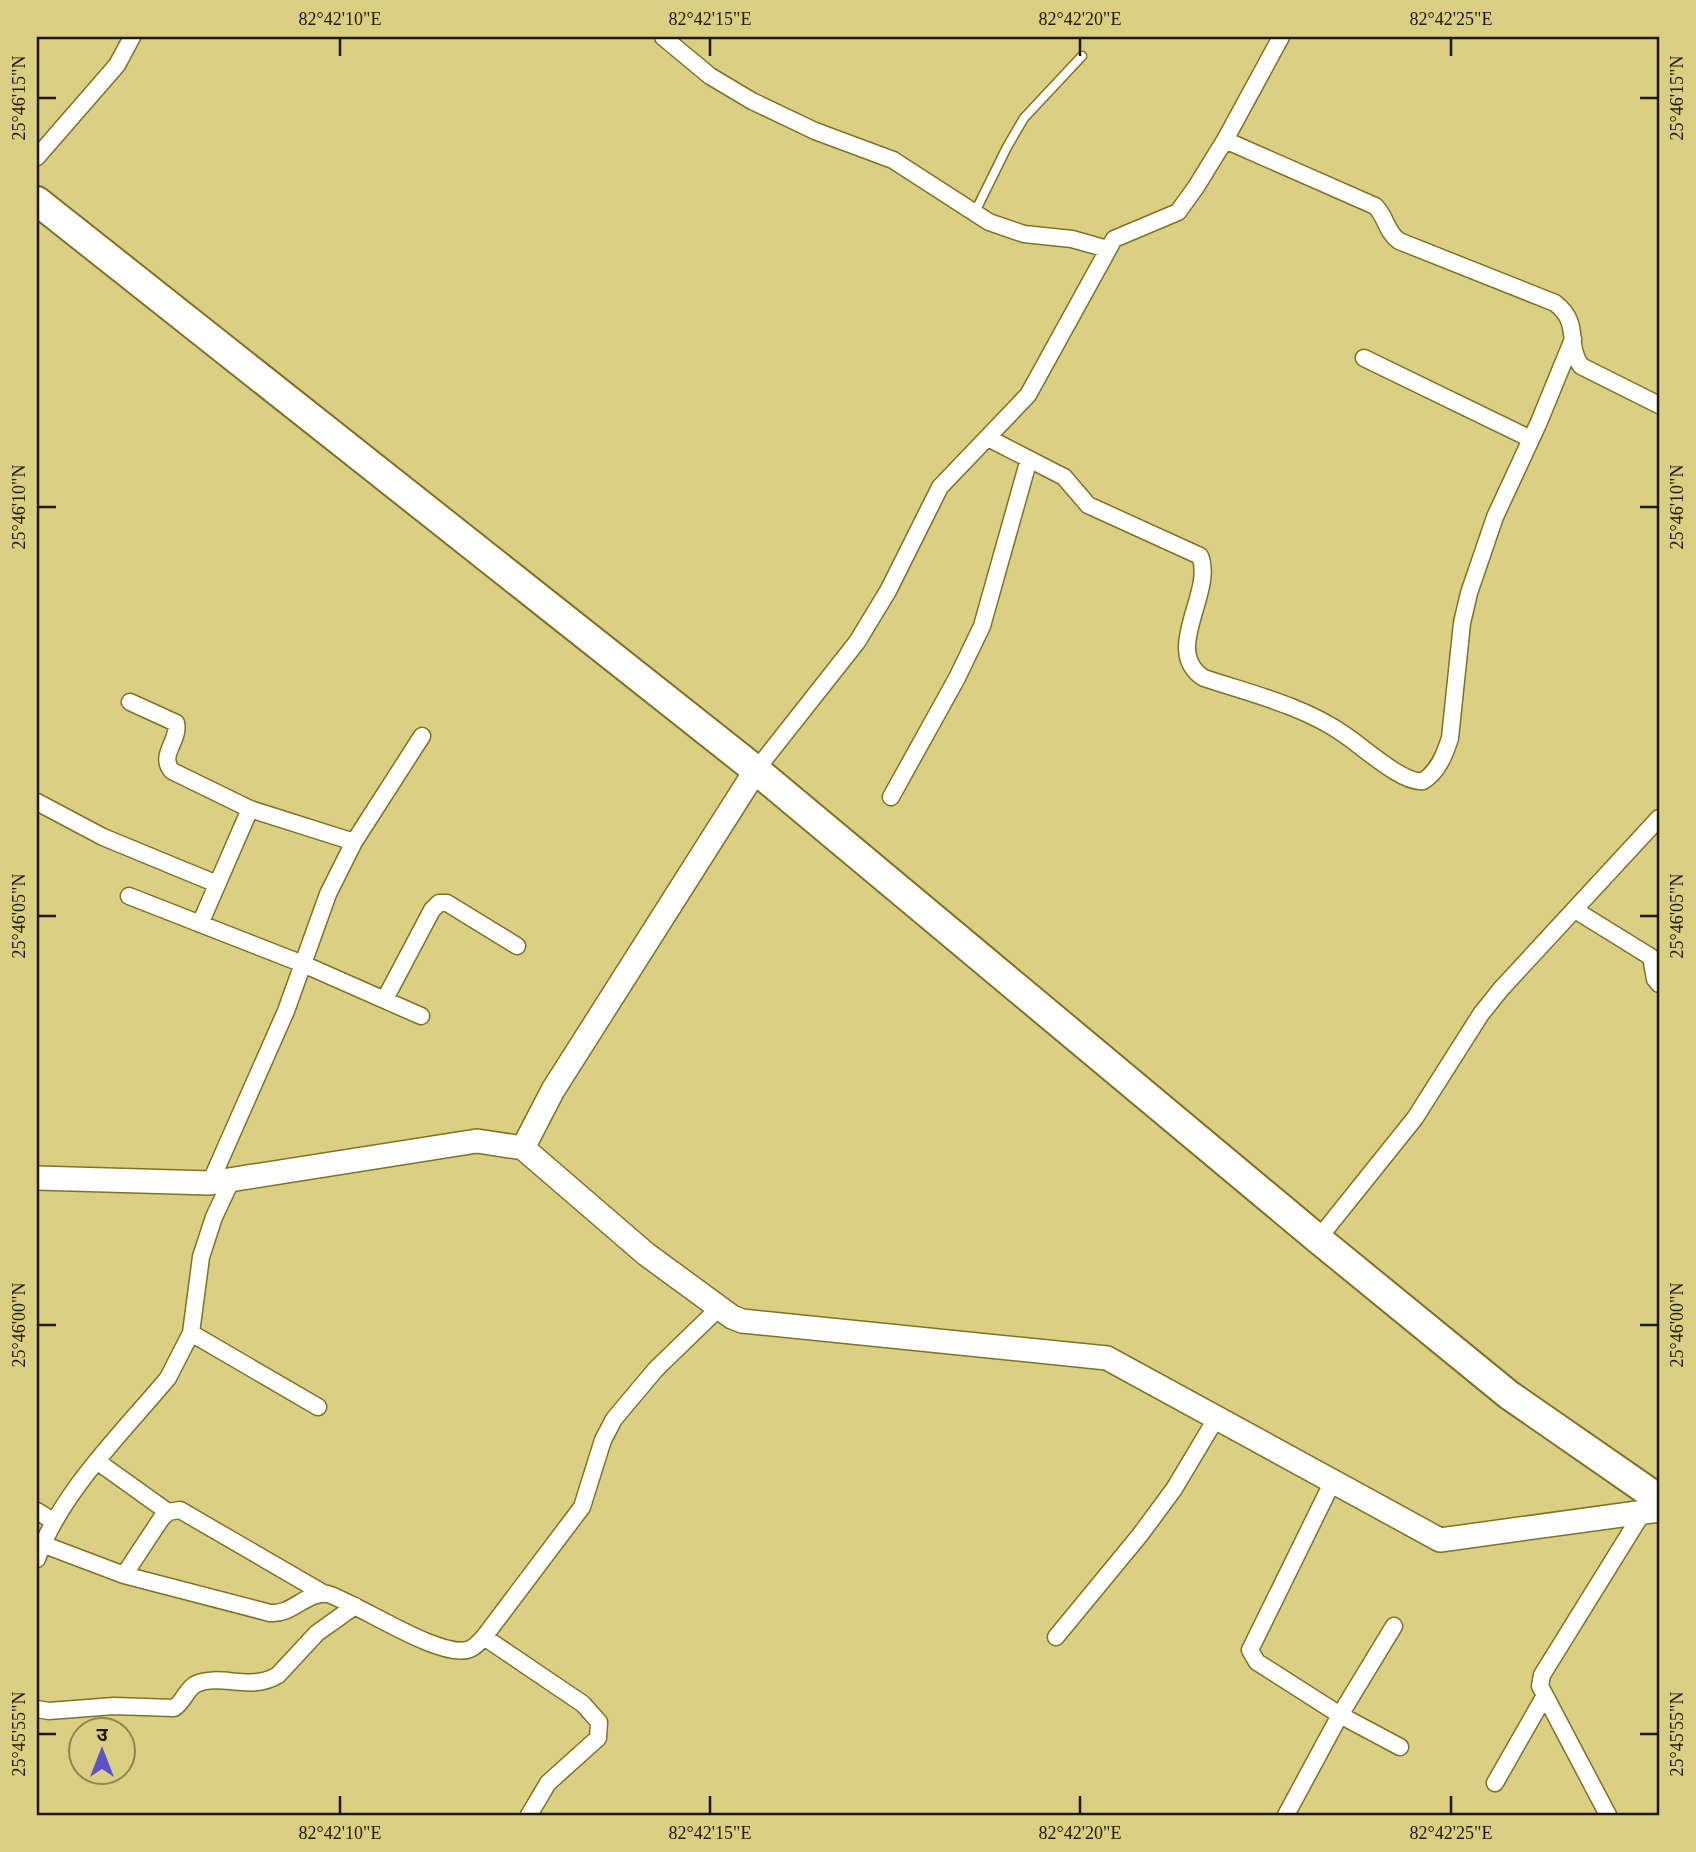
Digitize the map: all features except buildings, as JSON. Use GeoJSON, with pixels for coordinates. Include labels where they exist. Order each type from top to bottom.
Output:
{"type":"FeatureCollection","features":[{"type":"Feature","properties":{"kind":"highway"},"geometry":{"type":"LineString","coordinates":[[37,201],[756,770],[1318,1239],[1509,1395],[1654,1507]]}},
{"type":"Feature","properties":{"kind":"main road"},"geometry":{"type":"LineString","coordinates":[[523,1148],[554,1090],[756,770]]}},
{"type":"Feature","properties":{"kind":"main road"},"geometry":{"type":"LineString","coordinates":[[37,1178],[220,1182],[477,1141],[523,1148],[646,1254],[742,1321],[1107,1357],[1440,1539],[1654,1507]]}},
{"type":"Feature","properties":{"kind":"street"},"geometry":{"type":"LineString","coordinates":[[37,157],[117,65],[132,37]]}},
{"type":"Feature","properties":{"kind":"street"},"geometry":{"type":"LineString","coordinates":[[663,37],[710,76],[752,101],[814,131],[893,160],[975,215],[1005,229],[1024,234],[1072,240],[1107,249]]}},
{"type":"Feature","properties":{"kind":"street"},"geometry":{"type":"LineString","coordinates":[[756,770],[857,642],[888,591],[940,486],[1028,395],[1114,239],[1178,212],[1196,187],[1225,140],[1280,37]]}},
{"type":"Feature","properties":{"kind":"street"},"geometry":{"type":"LineString","coordinates":[[1225,140],[1366,201],[1379,209],[1390,233],[1399,241],[1555,303],[1570,318],[1576,355],[1581,366],[1659,405]]}},
{"type":"Feature","properties":{"kind":"street"},"geometry":{"type":"LineString","coordinates":[[988,438],[1063,477],[1088,505],[1200,556],[1202,571],[1187,646],[1189,665],[1195,672],[1204,678],[1308,713],[1341,732],[1407,779],[1418,782],[1428,779],[1446,751],[1453,723],[1462,623],[1469,593],[1495,517],[1573,339]]}},
{"type":"Feature","properties":{"kind":"street"},"geometry":{"type":"LineString","coordinates":[[1364,358],[1531,439]]}},
{"type":"Feature","properties":{"kind":"street"},"geometry":{"type":"LineString","coordinates":[[891,797],[957,678],[982,626],[1029,458]]}},
{"type":"Feature","properties":{"kind":"street"},"geometry":{"type":"LineString","coordinates":[[130,702],[176,723],[178,730],[166,758],[172,771],[250,809],[354,842]]}},
{"type":"Feature","properties":{"kind":"street"},"geometry":{"type":"LineString","coordinates":[[323,1593],[311,1596],[283,1612],[270,1613],[39,1552],[53,1521],[70,1495],[168,1378],[191,1333],[201,1257],[214,1217],[220,1182],[328,894],[354,842],[422,736]]}},
{"type":"Feature","properties":{"kind":"street"},"geometry":{"type":"LineString","coordinates":[[37,802],[103,837],[217,884]]}},
{"type":"Feature","properties":{"kind":"street"},"geometry":{"type":"LineString","coordinates":[[200,924],[250,809]]}},
{"type":"Feature","properties":{"kind":"street"},"geometry":{"type":"LineString","coordinates":[[1318,1239],[1415,1118],[1481,1014],[1501,989],[1659,818]]}},
{"type":"Feature","properties":{"kind":"street"},"geometry":{"type":"LineString","coordinates":[[129,896],[303,964],[421,1016]]}},
{"type":"Feature","properties":{"kind":"street"},"geometry":{"type":"LineString","coordinates":[[385,999],[432,910],[439,903],[447,904],[517,946]]}},
{"type":"Feature","properties":{"kind":"street"},"geometry":{"type":"LineString","coordinates":[[1575,910],[1651,957],[1655,979],[1659,984]]}},
{"type":"Feature","properties":{"kind":"street"},"geometry":{"type":"LineString","coordinates":[[124,1575],[168,1512],[174,1510],[187,1513],[323,1593],[427,1641],[456,1650],[470,1649],[484,1637],[582,1507],[603,1440],[614,1419],[656,1369],[725,1311]]}},
{"type":"Feature","properties":{"kind":"street"},"geometry":{"type":"LineString","coordinates":[[191,1333],[318,1407]]}},
{"type":"Feature","properties":{"kind":"street"},"geometry":{"type":"LineString","coordinates":[[1056,1637],[1174,1489],[1217,1417]]}},
{"type":"Feature","properties":{"kind":"street"},"geometry":{"type":"LineString","coordinates":[[98,1462],[168,1512]]}},
{"type":"Feature","properties":{"kind":"street"},"geometry":{"type":"LineString","coordinates":[[1333,1481],[1250,1650],[1256,1662],[1340,1715],[1400,1747]]}},
{"type":"Feature","properties":{"kind":"street"},"geometry":{"type":"LineString","coordinates":[[1608,1815],[1540,1686],[1542,1675],[1654,1507]]}},
{"type":"Feature","properties":{"kind":"street"},"geometry":{"type":"LineString","coordinates":[[37,1511],[53,1521]]}},
{"type":"Feature","properties":{"kind":"street"},"geometry":{"type":"LineString","coordinates":[[37,1709],[49,1711],[114,1706],[174,1708],[179,1706],[191,1687],[202,1682],[251,1683],[271,1680],[317,1633],[355,1606]]}},
{"type":"Feature","properties":{"kind":"street"},"geometry":{"type":"LineString","coordinates":[[1286,1815],[1340,1715],[1394,1626]]}},
{"type":"Feature","properties":{"kind":"street"},"geometry":{"type":"LineString","coordinates":[[484,1637],[583,1704],[599,1722],[598,1738],[548,1783],[529,1815]]}},
{"type":"Feature","properties":{"kind":"street"},"geometry":{"type":"LineString","coordinates":[[1495,1783],[1544,1697]]}},
{"type":"Feature","properties":{"kind":"lane"},"geometry":{"type":"LineString","coordinates":[[975,215],[1024,118],[1082,56]]}}]}
